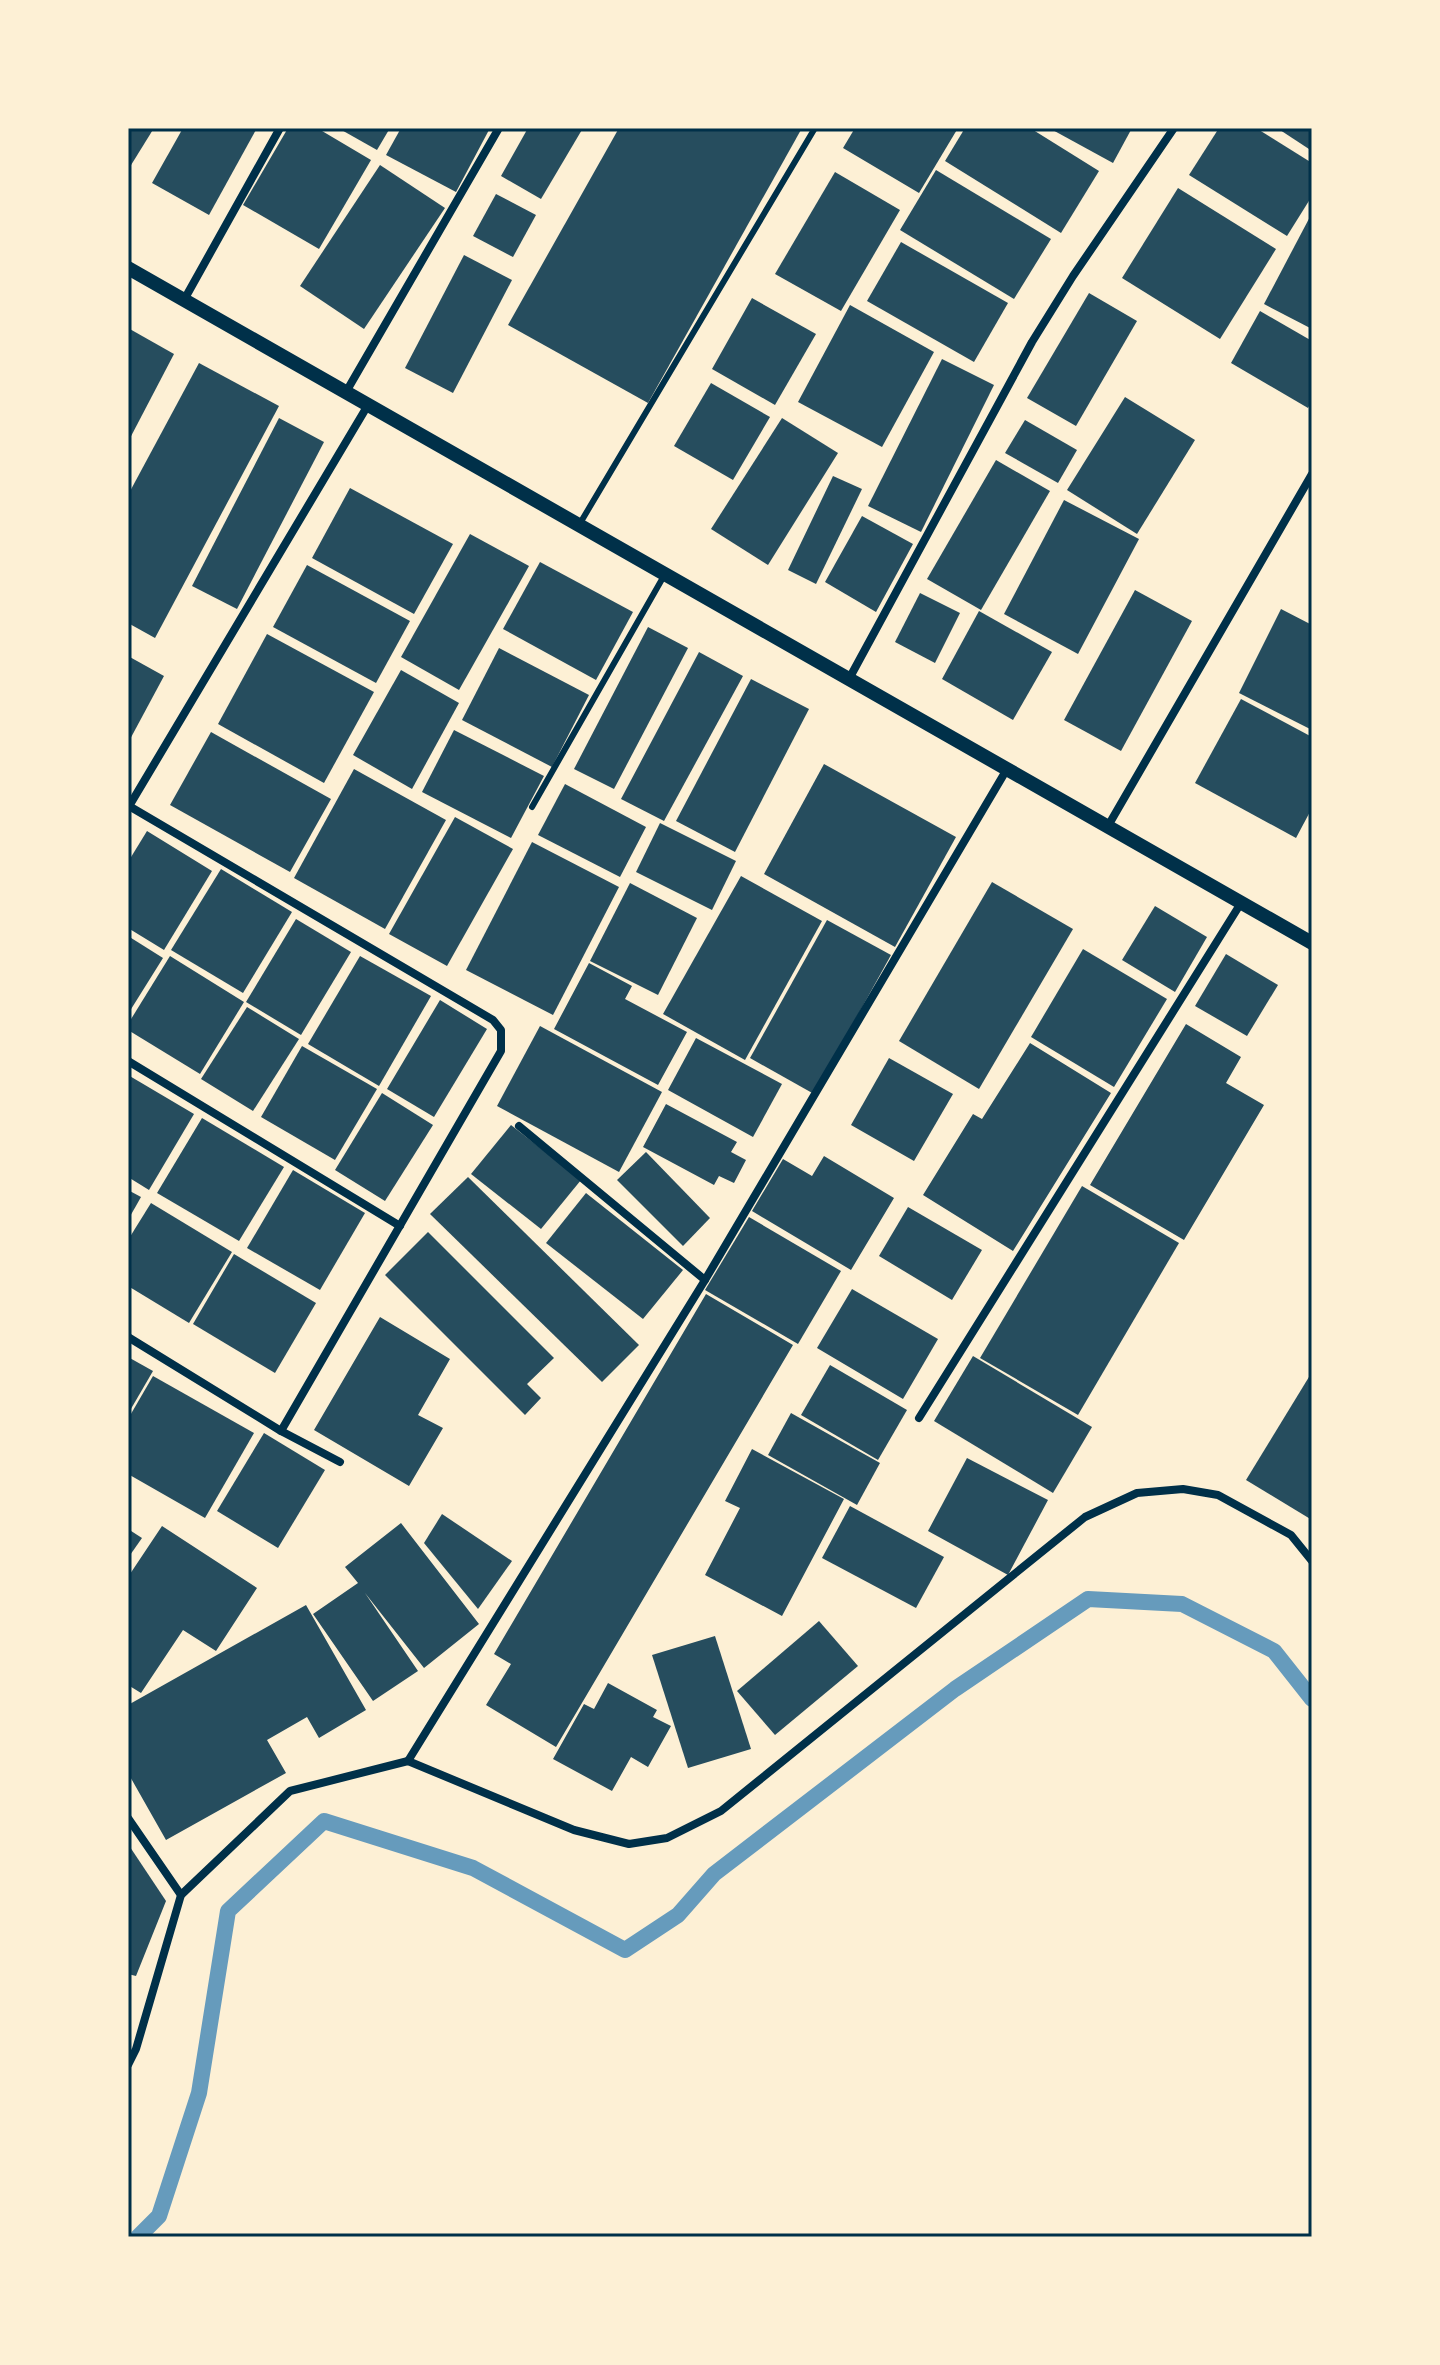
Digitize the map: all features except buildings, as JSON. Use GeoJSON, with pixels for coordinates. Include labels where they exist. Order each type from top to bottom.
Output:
{"type":"FeatureCollection","features":[{"type":"Feature","properties":{"kind":"street"},"geometry":{"type":"LineString","coordinates":[[184,300],[280,128]]}},
{"type":"Feature","properties":{"kind":"street"},"geometry":{"type":"LineString","coordinates":[[346,392],[499,128]]}},
{"type":"Feature","properties":{"kind":"street"},"geometry":{"type":"LineString","coordinates":[[849,679],[1032,342],[1174,128]]}},
{"type":"Feature","properties":{"kind":"street"},"geometry":{"type":"LineString","coordinates":[[128,268],[1312,943]]}},
{"type":"Feature","properties":{"kind":"street"},"geometry":{"type":"LineString","coordinates":[[281,1431],[501,1051],[501,1030],[493,1020],[129,808],[368,405]]}},
{"type":"Feature","properties":{"kind":"street"},"geometry":{"type":"LineString","coordinates":[[1108,826],[1312,474]]}},
{"type":"Feature","properties":{"kind":"street"},"geometry":{"type":"LineString","coordinates":[[408,1761],[705,1280],[1007,769]]}},
{"type":"Feature","properties":{"kind":"street"},"geometry":{"type":"LineString","coordinates":[[919,1418],[1241,903]]}},
{"type":"Feature","properties":{"kind":"street"},"geometry":{"type":"LineString","coordinates":[[128,1061],[400,1226]]}},
{"type":"Feature","properties":{"kind":"street"},"geometry":{"type":"LineString","coordinates":[[519,1126],[705,1280]]}},
{"type":"Feature","properties":{"kind":"street"},"geometry":{"type":"LineString","coordinates":[[128,1337],[281,1431],[340,1462]]}},
{"type":"Feature","properties":{"kind":"street"},"geometry":{"type":"LineString","coordinates":[[128,2065],[181,1895],[290,1791],[408,1761],[574,1830],[629,1844],[667,1838],[721,1811],[1085,1517],[1137,1493],[1183,1489],[1218,1495],[1291,1535],[1312,1561]]}},
{"type":"Feature","properties":{"kind":"street"},"geometry":{"type":"LineString","coordinates":[[128,1818],[181,1895]]}},
{"type":"Feature","properties":{"kind":"lane"},"geometry":{"type":"LineString","coordinates":[[579,525],[815,128]]}},
{"type":"Feature","properties":{"kind":"lane"},"geometry":{"type":"LineString","coordinates":[[532,807],[665,574]]}},
{"type":"Feature","properties":{"kind":"waterway"},"geometry":{"type":"LineString","coordinates":[[138,2237],[159,2216],[199,2093],[228,1911],[324,1821],[473,1868],[625,1950],[678,1915],[714,1874],[955,1689],[1088,1599],[1182,1604],[1274,1651],[1312,1699]]}}]}
